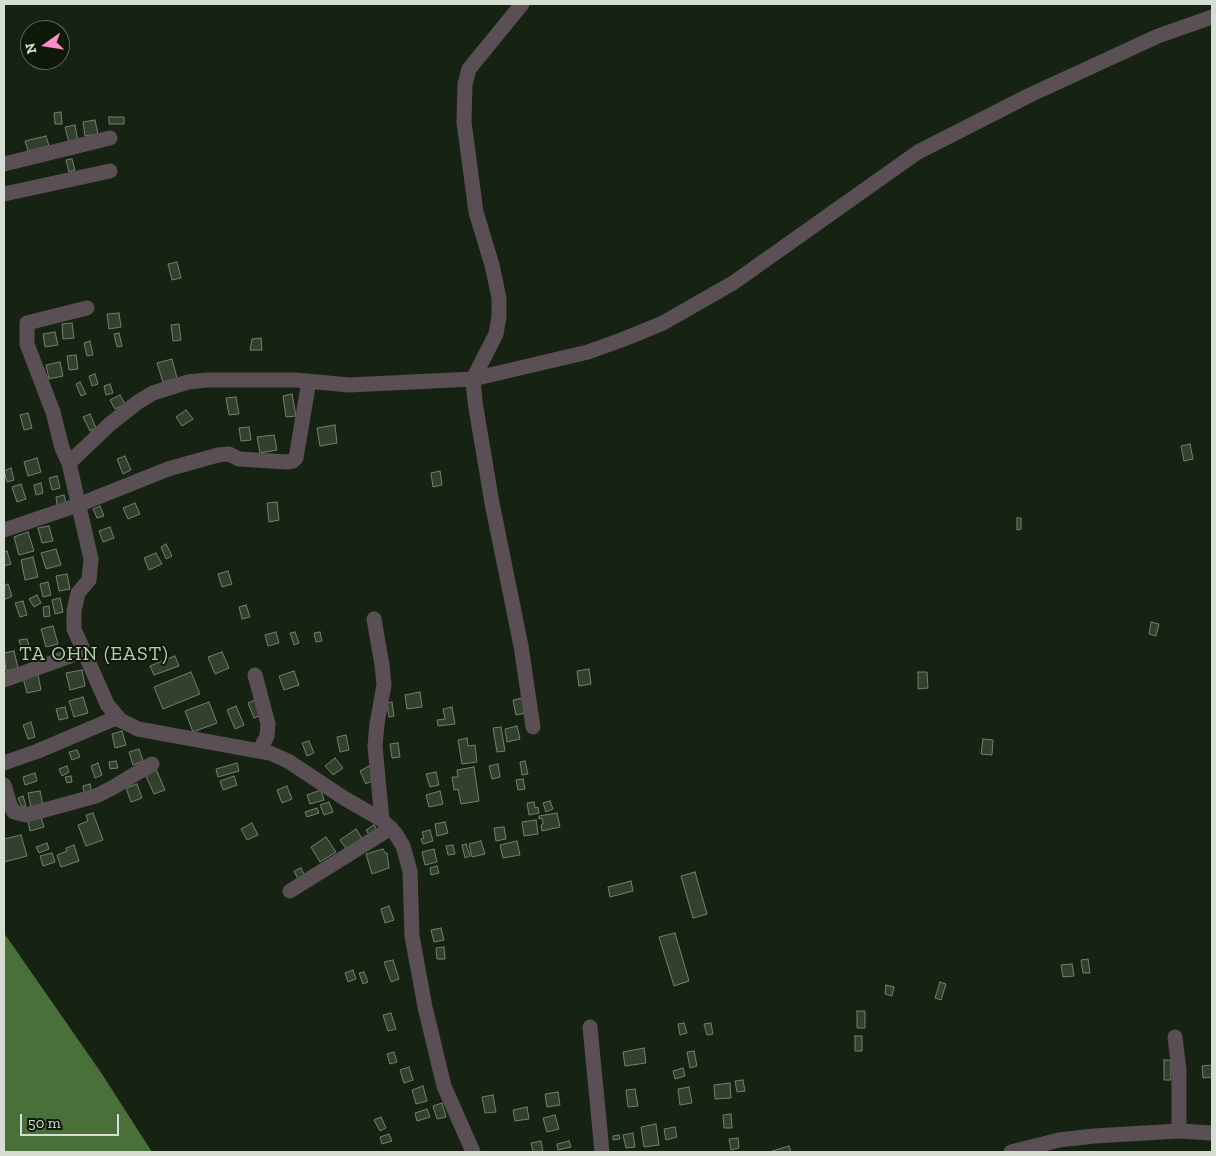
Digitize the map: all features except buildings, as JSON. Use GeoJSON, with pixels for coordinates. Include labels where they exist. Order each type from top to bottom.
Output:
{"type":"FeatureCollection","features":[{"type":"Feature","properties":{"kind":"street"},"geometry":{"type":"LineString","coordinates":[[522,4],[469,69],[465,84],[464,122],[476,212],[492,265],[498,298],[499,317],[496,334],[474,378],[475,402],[521,646],[533,727]]}},
{"type":"Feature","properties":{"kind":"street"},"geometry":{"type":"LineString","coordinates":[[69,463],[110,424],[138,402],[153,393],[188,382],[207,380],[310,381],[349,385],[474,378],[588,352],[663,324],[733,283],[918,152],[1030,95],[1149,40],[1212,17]]}},
{"type":"Feature","properties":{"kind":"street"},"geometry":{"type":"LineString","coordinates":[[4,164],[110,138]]}},
{"type":"Feature","properties":{"kind":"street"},"geometry":{"type":"LineString","coordinates":[[4,194],[110,171]]}},
{"type":"Feature","properties":{"kind":"street"},"geometry":{"type":"LineString","coordinates":[[88,308],[27,323],[27,344],[53,412],[62,448],[69,463],[91,559],[89,580],[78,593],[74,611],[74,628],[107,704],[120,720],[138,729],[270,753],[288,761],[386,824],[403,846],[410,871],[412,936],[425,1007],[444,1086],[473,1152]]}},
{"type":"Feature","properties":{"kind":"street"},"geometry":{"type":"LineString","coordinates":[[4,530],[78,505],[168,469],[225,453],[238,459],[293,461],[296,458],[310,381]]}},
{"type":"Feature","properties":{"kind":"street"},"geometry":{"type":"LineString","coordinates":[[374,620],[384,686],[375,746],[386,824]]}},
{"type":"Feature","properties":{"kind":"street"},"geometry":{"type":"LineString","coordinates":[[4,680],[84,651]]}},
{"type":"Feature","properties":{"kind":"street"},"geometry":{"type":"LineString","coordinates":[[255,675],[268,724],[260,751]]}},
{"type":"Feature","properties":{"kind":"street"},"geometry":{"type":"LineString","coordinates":[[4,763],[38,751],[118,717]]}},
{"type":"Feature","properties":{"kind":"street"},"geometry":{"type":"LineString","coordinates":[[4,785],[14,812],[26,815],[96,796],[152,764]]}},
{"type":"Feature","properties":{"kind":"street"},"geometry":{"type":"LineString","coordinates":[[290,891],[386,824]]}},
{"type":"Feature","properties":{"kind":"street"},"geometry":{"type":"LineString","coordinates":[[590,1027],[602,1152]]}},
{"type":"Feature","properties":{"kind":"street"},"geometry":{"type":"LineString","coordinates":[[1175,1037],[1179,1070],[1180,1131]]}},
{"type":"Feature","properties":{"kind":"street"},"geometry":{"type":"LineString","coordinates":[[1011,1152],[1059,1140],[1094,1136],[1180,1131],[1212,1134]]}},
{"type":"Feature","properties":{"kind":"shaded area"},"geometry":{"type":"Polygon","coordinates":[[[4,933],[102,1074],[152,1152],[4,1152],[4,933]]]}},
{"type":"Feature","properties":{"kind":"district","name":"TA OHN (EAST)"},"geometry":{"type":"Point","coordinates":[94,654]}}]}
